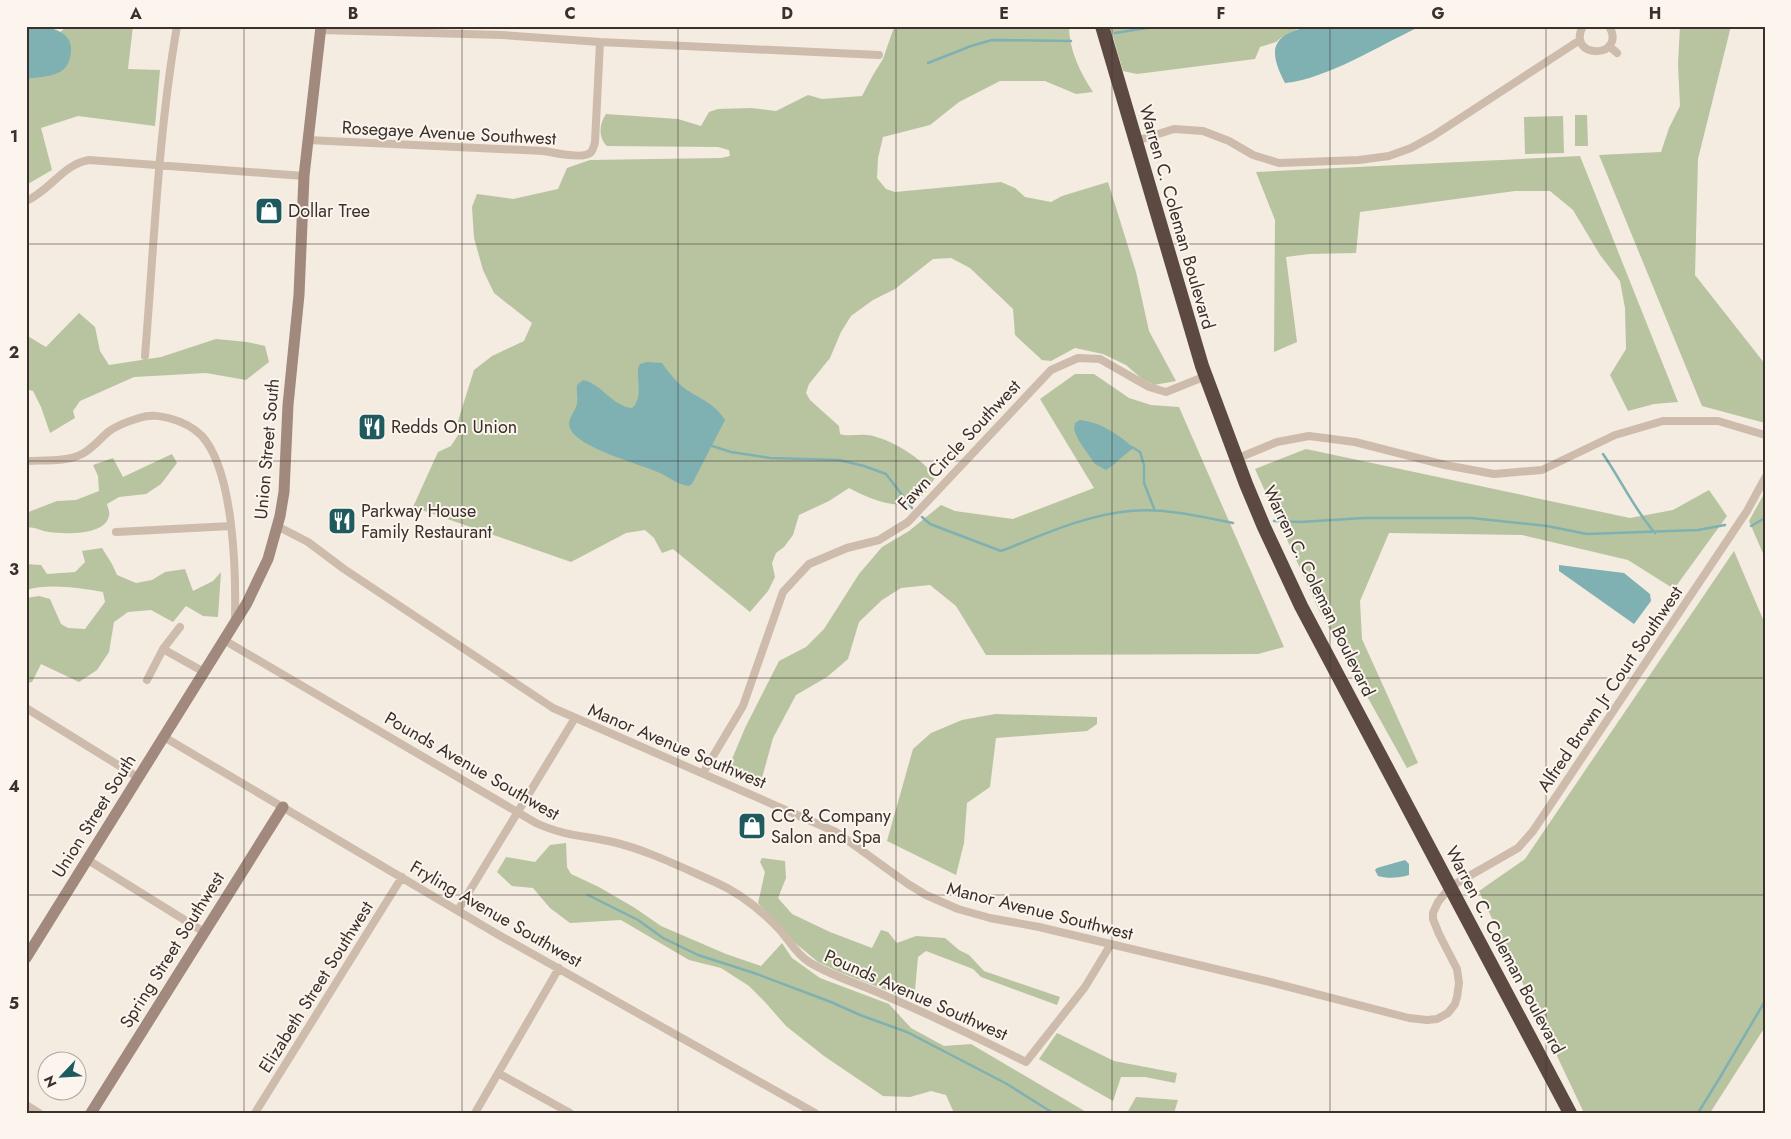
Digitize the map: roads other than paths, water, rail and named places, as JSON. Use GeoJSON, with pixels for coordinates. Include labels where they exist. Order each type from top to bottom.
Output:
{"type":"FeatureCollection","features":[{"type":"Feature","properties":{"kind":"highway","name":"Warren C. Coleman Boulevard"},"geometry":{"type":"LineString","coordinates":[[1102,26],[1206,376],[1236,459],[1264,527],[1301,606],[1570,1113]]}},
{"type":"Feature","properties":{"kind":"main road","name":"Union Street South"},"geometry":{"type":"LineString","coordinates":[[26,958],[236,621],[268,559],[284,492],[288,405],[299,295],[304,176],[320,28]]}},
{"type":"Feature","properties":{"kind":"main road","name":"Spring Street Southwest"},"geometry":{"type":"LineString","coordinates":[[95,1111],[283,807]]}},
{"type":"Feature","properties":{"kind":"street"},"geometry":{"type":"LineString","coordinates":[[145,356],[160,165],[170,67],[177,26]]}},
{"type":"Feature","properties":{"kind":"street"},"geometry":{"type":"LineString","coordinates":[[1573,26],[1581,33],[1586,49],[1591,51],[1602,51],[1608,46],[1612,34],[1609,26]]}},
{"type":"Feature","properties":{"kind":"street"},"geometry":{"type":"LineString","coordinates":[[320,28],[879,54]]}},
{"type":"Feature","properties":{"kind":"street"},"geometry":{"type":"LineString","coordinates":[[1136,141],[1182,128],[1203,131],[1253,155],[1279,163],[1359,160],[1389,156],[1411,148],[1433,136],[1581,33]]}},
{"type":"Feature","properties":{"kind":"street","name":"Rosegaye Avenue Southwest"},"geometry":{"type":"LineString","coordinates":[[308,140],[544,151],[582,156],[589,154],[594,148],[595,142],[600,42]]}},
{"type":"Feature","properties":{"kind":"street"},"geometry":{"type":"LineString","coordinates":[[1608,46],[1617,53]]}},
{"type":"Feature","properties":{"kind":"street"},"geometry":{"type":"LineString","coordinates":[[26,201],[38,196],[65,171],[80,162],[89,160],[304,176]]}},
{"type":"Feature","properties":{"kind":"street","name":"Fawn Circle Southwest"},"geometry":{"type":"LineString","coordinates":[[703,773],[743,706],[783,592],[809,564],[846,548],[879,540],[908,522],[1050,370],[1078,358],[1100,359],[1149,388],[1166,392],[1206,376]]}},
{"type":"Feature","properties":{"kind":"street"},"geometry":{"type":"LineString","coordinates":[[26,461],[66,459],[83,454],[110,431],[140,418],[157,416],[178,420],[194,429],[209,446],[220,470],[224,486],[231,526],[236,621]]}},
{"type":"Feature","properties":{"kind":"street"},"geometry":{"type":"LineString","coordinates":[[1236,459],[1277,442],[1309,436],[1355,442],[1446,465],[1494,474],[1542,470],[1615,435],[1663,421],[1718,421],[1765,435]]}},
{"type":"Feature","properties":{"kind":"street","name":"Alfred Brown Jr Court Southwest"},"geometry":{"type":"LineString","coordinates":[[1450,887],[1518,848],[1533,831],[1747,511],[1765,478]]}},
{"type":"Feature","properties":{"kind":"street"},"geometry":{"type":"LineString","coordinates":[[116,532],[231,526]]}},
{"type":"Feature","properties":{"kind":"street","name":"Manor Avenue Southwest"},"geometry":{"type":"LineString","coordinates":[[277,526],[308,542],[344,569],[553,708],[836,832],[908,884],[939,902],[990,918],[1111,944],[1409,1018],[1427,1020],[1437,1018],[1452,1009],[1458,997],[1457,969],[1433,919],[1433,913],[1438,902],[1450,887]]}},
{"type":"Feature","properties":{"kind":"street"},"geometry":{"type":"LineString","coordinates":[[147,680],[163,649],[180,627]]}},
{"type":"Feature","properties":{"kind":"street","name":"Pounds Avenue Southwest"},"geometry":{"type":"LineString","coordinates":[[224,640],[518,813],[549,829],[562,833],[613,842],[636,849],[734,891],[759,909],[791,946],[811,964],[959,1028],[1026,1062],[1085,987],[1111,944]]}},
{"type":"Feature","properties":{"kind":"street"},"geometry":{"type":"LineString","coordinates":[[163,649],[204,672]]}},
{"type":"Feature","properties":{"kind":"street"},"geometry":{"type":"LineString","coordinates":[[26,708],[139,778]]}},
{"type":"Feature","properties":{"kind":"street"},"geometry":{"type":"LineString","coordinates":[[458,910],[574,718]]}},
{"type":"Feature","properties":{"kind":"street","name":"Fryling Avenue Southwest"},"geometry":{"type":"LineString","coordinates":[[164,737],[458,910],[815,1113]]}},
{"type":"Feature","properties":{"kind":"street"},"geometry":{"type":"LineString","coordinates":[[88,860],[204,932]]}},
{"type":"Feature","properties":{"kind":"street","name":"Elizabeth Street Southwest"},"geometry":{"type":"LineString","coordinates":[[255,1113],[402,877]]}},
{"type":"Feature","properties":{"kind":"street"},"geometry":{"type":"LineString","coordinates":[[475,1113],[559,968]]}},
{"type":"Feature","properties":{"kind":"street"},"geometry":{"type":"LineString","coordinates":[[498,1073],[570,1113]]}},
{"type":"Feature","properties":{"kind":"street"},"geometry":{"type":"LineString","coordinates":[[26,1105],[39,1113]]}},
{"type":"Feature","properties":{"kind":"water"},"geometry":{"type":"Polygon","coordinates":[[[26,26],[56,30],[67,37],[71,53],[68,64],[64,69],[51,75],[26,79],[26,26]]]}},
{"type":"Feature","properties":{"kind":"water"},"geometry":{"type":"Polygon","coordinates":[[[1311,26],[1419,27],[1336,68],[1301,80],[1285,83],[1276,61],[1275,52],[1277,45],[1288,34],[1311,26]]]}},
{"type":"Feature","properties":{"kind":"water"},"geometry":{"type":"Polygon","coordinates":[[[647,362],[662,363],[680,384],[712,406],[725,420],[692,484],[689,486],[595,448],[575,435],[570,428],[570,420],[577,404],[577,385],[583,380],[590,382],[619,403],[632,408],[638,394],[638,368],[640,364],[647,362]]]}},
{"type":"Feature","properties":{"kind":"water"},"geometry":{"type":"Polygon","coordinates":[[[1080,420],[1095,423],[1109,430],[1134,448],[1106,470],[1095,464],[1079,441],[1074,430],[1075,423],[1080,420]]]}},
{"type":"Feature","properties":{"kind":"water"},"geometry":{"type":"Polygon","coordinates":[[[1559,565],[1624,573],[1650,594],[1651,601],[1634,624],[1559,571],[1559,565]]]}},
{"type":"Feature","properties":{"kind":"water"},"geometry":{"type":"Polygon","coordinates":[[[1405,860],[1409,864],[1409,875],[1386,878],[1378,876],[1375,870],[1377,868],[1405,860]]]}},
{"type":"Feature","properties":{"kind":"waterway"},"geometry":{"type":"LineString","coordinates":[[1115,33],[1160,26]]}},
{"type":"Feature","properties":{"kind":"waterway"},"geometry":{"type":"LineString","coordinates":[[928,63],[992,40],[1071,41]]}},
{"type":"Feature","properties":{"kind":"waterway"},"geometry":{"type":"LineString","coordinates":[[709,445],[731,452],[770,458],[839,460],[864,466],[886,474],[912,508]]}},
{"type":"Feature","properties":{"kind":"waterway"},"geometry":{"type":"LineString","coordinates":[[1132,447],[1140,452],[1144,465],[1144,483],[1155,511]]}},
{"type":"Feature","properties":{"kind":"waterway"},"geometry":{"type":"LineString","coordinates":[[1603,454],[1655,533]]}},
{"type":"Feature","properties":{"kind":"waterway"},"geometry":{"type":"LineString","coordinates":[[922,517],[930,524],[1001,551],[1080,521],[1113,513],[1143,510],[1169,512],[1233,523]]}},
{"type":"Feature","properties":{"kind":"waterway"},"geometry":{"type":"LineString","coordinates":[[1274,521],[1300,522],[1364,518],[1471,518],[1547,526],[1587,534],[1698,530],[1725,525]]}},
{"type":"Feature","properties":{"kind":"waterway"},"geometry":{"type":"LineString","coordinates":[[1751,526],[1765,518]]}},
{"type":"Feature","properties":{"kind":"waterway"},"geometry":{"type":"LineString","coordinates":[[588,895],[638,920],[663,938],[698,955],[754,973],[907,1032],[1007,1084],[1053,1113]]}},
{"type":"Feature","properties":{"kind":"waterway"},"geometry":{"type":"LineString","coordinates":[[1698,1113],[1765,1001]]}},
{"type":"Feature","properties":{"kind":"place","name":"Dollar Tree"},"geometry":{"type":"Point","coordinates":[269,211]}},
{"type":"Feature","properties":{"kind":"place","name":"Redds On Union"},"geometry":{"type":"Point","coordinates":[372,427]}},
{"type":"Feature","properties":{"kind":"place","name":"Parkway House Family Restaurant"},"geometry":{"type":"Point","coordinates":[342,521]}},
{"type":"Feature","properties":{"kind":"place","name":"CC & Company Salon and Spa"},"geometry":{"type":"Point","coordinates":[752,826]}}]}
